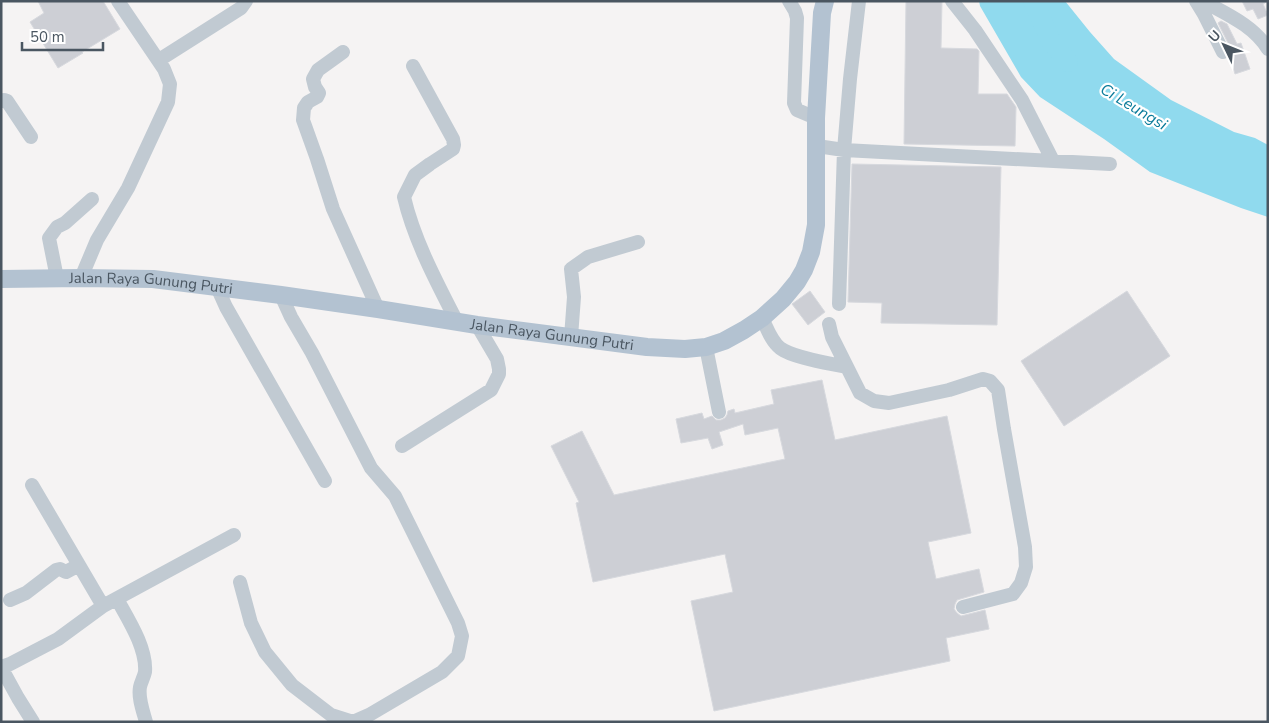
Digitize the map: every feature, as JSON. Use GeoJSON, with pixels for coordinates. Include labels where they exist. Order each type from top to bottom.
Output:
{"type":"FeatureCollection","features":[{"type":"Feature","properties":{"kind":"main road","name":"Jalan Raya Gunung Putri"},"geometry":{"type":"LineString","coordinates":[[1,279],[153,279],[281,295],[477,325],[647,347],[685,349],[706,347],[724,341],[762,318],[783,299],[797,282],[811,252],[816,225],[816,118],[822,13],[825,1]]}},
{"type":"Feature","properties":{"kind":"street"},"geometry":{"type":"LineString","coordinates":[[80,278],[97,240],[128,188],[168,102],[170,84],[164,69],[118,1]]}},
{"type":"Feature","properties":{"kind":"street"},"geometry":{"type":"LineString","coordinates":[[158,60],[241,8],[246,1]]}},
{"type":"Feature","properties":{"kind":"street"},"geometry":{"type":"LineString","coordinates":[[790,1],[797,18],[794,103],[797,110],[816,118]]}},
{"type":"Feature","properties":{"kind":"street"},"geometry":{"type":"LineString","coordinates":[[839,304],[844,150],[859,1]]}},
{"type":"Feature","properties":{"kind":"street"},"geometry":{"type":"LineString","coordinates":[[952,1],[975,30],[1022,100],[1053,161]]}},
{"type":"Feature","properties":{"kind":"street"},"geometry":{"type":"LineString","coordinates":[[1196,1],[1223,52]]}},
{"type":"Feature","properties":{"kind":"street"},"geometry":{"type":"LineString","coordinates":[[1203,1],[1240,22],[1256,35],[1268,49]]}},
{"type":"Feature","properties":{"kind":"street"},"geometry":{"type":"LineString","coordinates":[[343,52],[318,70],[313,79],[319,93],[304,108],[303,120],[318,159],[333,209],[378,309]]}},
{"type":"Feature","properties":{"kind":"street"},"geometry":{"type":"LineString","coordinates":[[413,66],[453,139],[454,145],[453,149],[415,176],[404,197],[408,213],[433,276],[456,322]]}},
{"type":"Feature","properties":{"kind":"street"},"geometry":{"type":"LineString","coordinates":[[1,101],[7,101],[30,137]]}},
{"type":"Feature","properties":{"kind":"street"},"geometry":{"type":"LineString","coordinates":[[817,146],[844,150],[1110,164]]}},
{"type":"Feature","properties":{"kind":"street"},"geometry":{"type":"LineString","coordinates":[[57,278],[49,238],[56,227],[65,223],[92,199]]}},
{"type":"Feature","properties":{"kind":"street"},"geometry":{"type":"LineString","coordinates":[[571,337],[574,297],[571,269],[588,257],[638,242]]}},
{"type":"Feature","properties":{"kind":"street"},"geometry":{"type":"LineString","coordinates":[[217,287],[324,481]]}},
{"type":"Feature","properties":{"kind":"street"},"geometry":{"type":"LineString","coordinates":[[240,582],[251,623],[265,652],[292,685],[330,714],[353,722],[369,715],[442,672],[458,656],[462,636],[458,623],[395,496],[371,468],[312,353],[290,317],[281,295]]}},
{"type":"Feature","properties":{"kind":"street"},"geometry":{"type":"LineString","coordinates":[[762,318],[772,338],[780,348],[792,355],[847,367]]}},
{"type":"Feature","properties":{"kind":"street"},"geometry":{"type":"LineString","coordinates":[[829,324],[832,337],[860,393],[874,401],[889,403],[949,390],[983,379],[990,381],[998,390],[1025,547],[1026,568],[1021,583],[1013,594],[963,607]]}},
{"type":"Feature","properties":{"kind":"street"},"geometry":{"type":"LineString","coordinates":[[402,446],[491,390],[499,374],[497,359],[477,325]]}},
{"type":"Feature","properties":{"kind":"street"},"geometry":{"type":"LineString","coordinates":[[706,347],[719,412]]}},
{"type":"Feature","properties":{"kind":"street"},"geometry":{"type":"LineString","coordinates":[[32,485],[102,606]]}},
{"type":"Feature","properties":{"kind":"street"},"geometry":{"type":"LineString","coordinates":[[33,722],[1,667],[58,639],[102,606],[234,535]]}},
{"type":"Feature","properties":{"kind":"street"},"geometry":{"type":"LineString","coordinates":[[10,600],[26,593],[56,570],[60,569],[66,572],[79,565]]}},
{"type":"Feature","properties":{"kind":"street"},"geometry":{"type":"LineString","coordinates":[[117,599],[137,634],[142,649],[145,672],[140,688],[142,709],[146,722]]}},
{"type":"Feature","properties":{"kind":"water"},"geometry":{"type":"Polygon","coordinates":[[[979,1],[1033,1],[1044,26],[1035,1],[1065,1],[1114,59],[1171,100],[1234,132],[1255,138],[1268,145],[1268,217],[1150,172],[1040,97],[1021,77],[980,6],[979,1]]]}},
{"type":"Feature","properties":{"kind":"building"},"geometry":{"type":"Polygon","coordinates":[[[38,1],[103,1],[120,29],[58,68],[30,22],[44,13],[38,1]]]}},
{"type":"Feature","properties":{"kind":"building"},"geometry":{"type":"Polygon","coordinates":[[[906,1],[942,1],[941,48],[977,49],[979,51],[978,94],[1007,94],[1016,107],[1015,146],[904,144],[906,1]]]}},
{"type":"Feature","properties":{"kind":"building"},"geometry":{"type":"Polygon","coordinates":[[[1242,1],[1268,1],[1263,4],[1268,15],[1258,19],[1253,9],[1247,11],[1242,1]]]}},
{"type":"Feature","properties":{"kind":"building"},"geometry":{"type":"Polygon","coordinates":[[[1221,21],[1227,24],[1237,44],[1241,43],[1250,69],[1235,74],[1230,57],[1231,49],[1218,23],[1221,21]]]}},
{"type":"Feature","properties":{"kind":"building"},"geometry":{"type":"Polygon","coordinates":[[[852,164],[1001,167],[997,325],[881,323],[882,303],[848,302],[852,164]]]}},
{"type":"Feature","properties":{"kind":"building"},"geometry":{"type":"Polygon","coordinates":[[[810,291],[825,312],[808,325],[792,304],[810,291]]]}},
{"type":"Feature","properties":{"kind":"building"},"geometry":{"type":"Polygon","coordinates":[[[1127,291],[1170,356],[1064,426],[1021,361],[1127,291]]]}},
{"type":"Feature","properties":{"kind":"building"},"geometry":{"type":"Polygon","coordinates":[[[822,380],[835,440],[947,416],[971,533],[928,542],[936,579],[979,569],[984,592],[957,600],[954,609],[961,616],[985,610],[989,629],[946,638],[950,661],[714,711],[691,601],[733,592],[725,554],[593,582],[576,503],[579,502],[551,446],[582,431],[614,495],[785,459],[778,428],[745,435],[743,424],[719,432],[723,445],[712,449],[708,438],[681,443],[676,419],[702,413],[704,419],[712,416],[716,420],[721,420],[725,418],[728,411],[734,409],[735,413],[774,404],[771,390],[822,380]]]}},
{"type":"Feature","properties":{"kind":"waterway","name":"Ci Leungsi"},"geometry":{"type":"LineString","coordinates":[[1033,1],[1051,41],[1068,62]]}}]}
